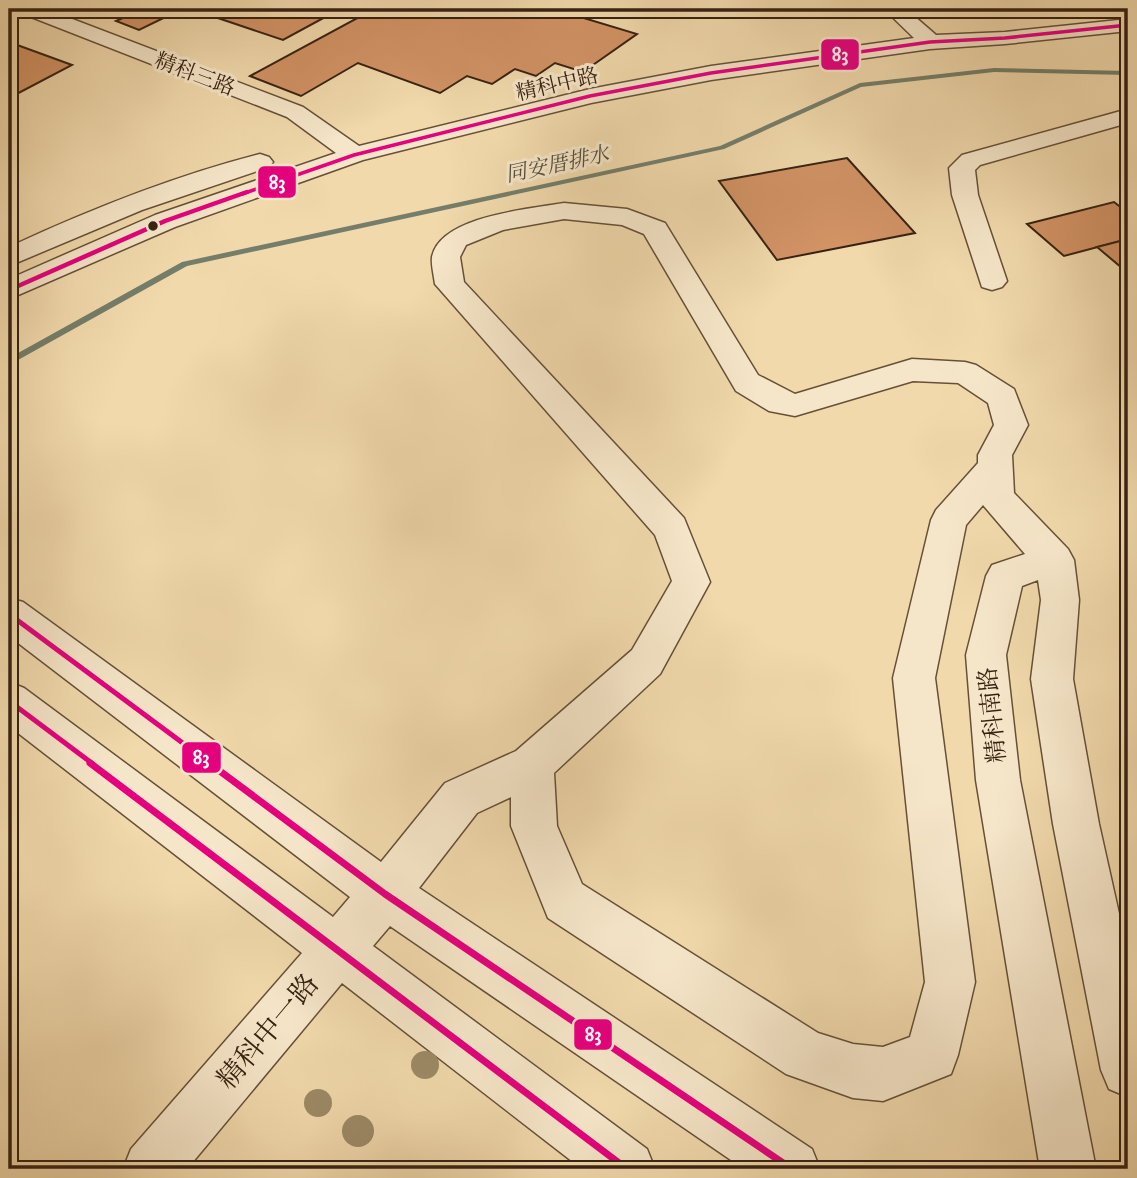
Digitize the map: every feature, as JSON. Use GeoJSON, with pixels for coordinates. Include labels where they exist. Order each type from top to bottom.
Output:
{"type":"FeatureCollection","features":[{"type":"Feature","properties":{"kind":"street","name":"精科三路"},"geometry":{"type":"LineString","coordinates":[[28,9],[295,113],[345,147]]}},
{"type":"Feature","properties":{"kind":"street"},"geometry":{"type":"LineString","coordinates":[[894,9],[924,36]]}},
{"type":"Feature","properties":{"kind":"street","name":"精科中路"},"geometry":{"type":"LineString","coordinates":[[9,258],[108,213],[187,183],[293,152],[345,147],[656,82],[924,36],[1128,9]]}},
{"type":"Feature","properties":{"kind":"street","name":"精科中路"},"geometry":{"type":"LineString","coordinates":[[924,36],[1005,38],[1128,25]]}},
{"type":"Feature","properties":{"kind":"street"},"geometry":{"type":"LineString","coordinates":[[992,281],[965,195],[962,168],[971,160],[1128,116]]}},
{"type":"Feature","properties":{"kind":"street","name":"精科中路"},"geometry":{"type":"LineString","coordinates":[[9,290],[165,221],[345,147]]}},
{"type":"Feature","properties":{"kind":"street","name":"精科中一路"},"geometry":{"type":"LineString","coordinates":[[150,1169],[385,894],[461,797],[532,765],[646,662],[691,582],[671,528],[450,284],[446,257],[454,240],[496,223],[564,211],[627,217],[655,229],[747,383],[781,403],[795,405],[912,370],[965,373],[1002,397],[1011,425],[995,455],[996,466]]}},
{"type":"Feature","properties":{"kind":"street"},"geometry":{"type":"LineString","coordinates":[[996,466],[996,497],[1022,528],[1055,560],[1060,600],[1052,679],[1076,824],[1128,1070]]}},
{"type":"Feature","properties":{"kind":"street"},"geometry":{"type":"LineString","coordinates":[[532,765],[534,826],[565,901],[805,1055],[853,1071],[883,1074],[932,1055],[950,982],[915,678],[948,520],[996,466]]}},
{"type":"Feature","properties":{"kind":"street","name":"精科南路"},"geometry":{"type":"LineString","coordinates":[[1055,560],[1005,576],[986,654],[998,780],[1068,1169]]}},
{"type":"Feature","properties":{"kind":"street"},"geometry":{"type":"LineString","coordinates":[[9,614],[385,894],[792,1169]]}},
{"type":"Feature","properties":{"kind":"street"},"geometry":{"type":"LineString","coordinates":[[9,701],[626,1169]]}},
{"type":"Feature","properties":{"kind":"building"},"geometry":{"type":"Polygon","coordinates":[[[143,9],[182,9],[139,30],[116,21],[143,9]]]}},
{"type":"Feature","properties":{"kind":"building"},"geometry":{"type":"Polygon","coordinates":[[[206,9],[340,9],[283,40],[200,12],[206,9]]]}},
{"type":"Feature","properties":{"kind":"building"},"geometry":{"type":"Polygon","coordinates":[[[374,9],[554,9],[637,34],[583,72],[555,63],[536,76],[515,69],[492,84],[467,76],[440,93],[358,63],[301,96],[250,76],[374,9]]]}},
{"type":"Feature","properties":{"kind":"building"},"geometry":{"type":"Polygon","coordinates":[[[737,9],[778,9],[769,17],[737,9]]]}},
{"type":"Feature","properties":{"kind":"building"},"geometry":{"type":"Polygon","coordinates":[[[9,42],[72,65],[9,98],[9,42]]]}},
{"type":"Feature","properties":{"kind":"building"},"geometry":{"type":"Polygon","coordinates":[[[847,158],[915,233],[777,260],[719,181],[847,158]]]}},
{"type":"Feature","properties":{"kind":"building"},"geometry":{"type":"Polygon","coordinates":[[[1114,202],[1128,213],[1128,239],[1064,256],[1027,224],[1114,202]]]}},
{"type":"Feature","properties":{"kind":"building"},"geometry":{"type":"Polygon","coordinates":[[[1128,239],[1128,273],[1097,247],[1128,239]]]}},
{"type":"Feature","properties":{"kind":"waterway","name":"同安厝排水"},"geometry":{"type":"LineString","coordinates":[[9,362],[185,264],[722,148],[860,85],[994,70],[1128,73]]}},
{"type":"Feature","properties":{"kind":"transit line","name":"83"},"geometry":{"type":"LineString","coordinates":[[9,290],[165,221],[354,155],[590,96],[711,73],[930,42],[1005,38],[1128,25]]}},
{"type":"Feature","properties":{"kind":"transit line","name":"83"},"geometry":{"type":"LineString","coordinates":[[9,614],[385,894],[792,1169]]}},
{"type":"Feature","properties":{"kind":"transit line","name":"83"},"geometry":{"type":"LineString","coordinates":[[9,701],[627,1169]]}}]}
